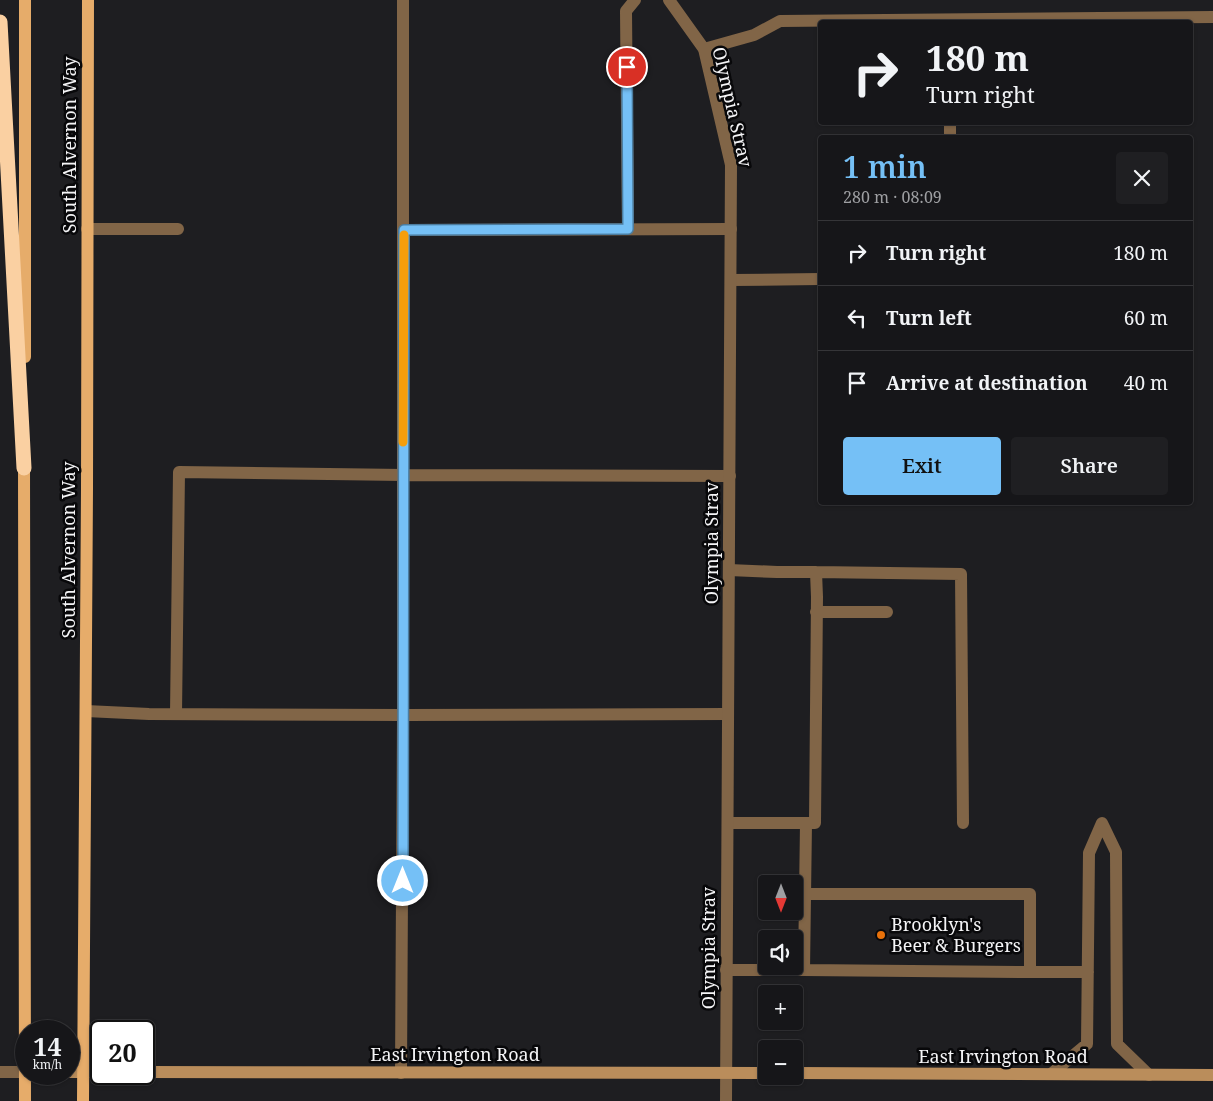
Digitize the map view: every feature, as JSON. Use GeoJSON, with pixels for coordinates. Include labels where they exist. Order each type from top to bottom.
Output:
{"type":"FeatureCollection","features":[{"type":"Feature","properties":{"kind":"highway"},"geometry":{"type":"LineString","coordinates":[[0,22],[24,468]]}},
{"type":"Feature","properties":{"kind":"main road"},"geometry":{"type":"LineString","coordinates":[[25,0],[26,1020]]}},
{"type":"Feature","properties":{"kind":"main road","name":"South Alvernon Way"},"geometry":{"type":"LineString","coordinates":[[83,1101],[88,0]]}},
{"type":"Feature","properties":{"kind":"main road"},"geometry":{"type":"LineString","coordinates":[[83,1072],[90,1072]]}},
{"type":"Feature","properties":{"kind":"main road","name":"East Irvington Road"},"geometry":{"type":"LineString","coordinates":[[155,1072],[758,1073]]}},
{"type":"Feature","properties":{"kind":"main road","name":"East Irvington Road"},"geometry":{"type":"LineString","coordinates":[[803,1073],[1213,1075]]}},
{"type":"Feature","properties":{"kind":"main road"},"geometry":{"type":"LineString","coordinates":[[25,1101],[26,1085]]}},
{"type":"Feature","properties":{"kind":"street"},"geometry":{"type":"LineString","coordinates":[[400,1073],[403,715],[403,0]]}},
{"type":"Feature","properties":{"kind":"street"},"geometry":{"type":"LineString","coordinates":[[628,229],[626,11],[635,0]]}},
{"type":"Feature","properties":{"kind":"street","name":"Olympia Strav"},"geometry":{"type":"LineString","coordinates":[[669,0],[704,48],[731,165],[726,1101]]}},
{"type":"Feature","properties":{"kind":"street"},"geometry":{"type":"LineString","coordinates":[[1016,20],[1213,17]]}},
{"type":"Feature","properties":{"kind":"street"},"geometry":{"type":"LineString","coordinates":[[704,48],[754,35],[780,21],[818,21]]}},
{"type":"Feature","properties":{"kind":"street"},"geometry":{"type":"LineString","coordinates":[[87,229],[178,229]]}},
{"type":"Feature","properties":{"kind":"street"},"geometry":{"type":"LineString","coordinates":[[404,230],[731,229]]}},
{"type":"Feature","properties":{"kind":"street"},"geometry":{"type":"LineString","coordinates":[[731,280],[818,279]]}},
{"type":"Feature","properties":{"kind":"street"},"geometry":{"type":"LineString","coordinates":[[176,714],[178,472],[730,476]]}},
{"type":"Feature","properties":{"kind":"street"},"geometry":{"type":"LineString","coordinates":[[729,570],[961,574],[963,823]]}},
{"type":"Feature","properties":{"kind":"street"},"geometry":{"type":"LineString","coordinates":[[728,823],[815,823],[816,572]]}},
{"type":"Feature","properties":{"kind":"street"},"geometry":{"type":"LineString","coordinates":[[816,612],[886,612]]}},
{"type":"Feature","properties":{"kind":"street"},"geometry":{"type":"LineString","coordinates":[[86,712],[403,715],[728,714]]}},
{"type":"Feature","properties":{"kind":"street"},"geometry":{"type":"LineString","coordinates":[[804,970],[806,823]]}},
{"type":"Feature","properties":{"kind":"street"},"geometry":{"type":"LineString","coordinates":[[1051,1074],[1087,1044],[1089,853],[1102,823],[1116,852],[1117,1044],[1149,1075]]}},
{"type":"Feature","properties":{"kind":"street"},"geometry":{"type":"LineString","coordinates":[[806,894],[1030,894],[1030,972]]}},
{"type":"Feature","properties":{"kind":"street"},"geometry":{"type":"LineString","coordinates":[[726,970],[1088,972]]}},
{"type":"Feature","properties":{"kind":"street"},"geometry":{"type":"LineString","coordinates":[[0,1072],[15,1072]]}},
{"type":"Feature","properties":{"kind":"slow traffic"},"geometry":{"type":"LineString","coordinates":[[403,442],[404,235]]}},
{"type":"Feature","properties":{"kind":"place","name":"Brooklyn's Beer & Burgers"},"geometry":{"type":"Point","coordinates":[881,935]}},
{"type":"Feature","properties":{"kind":"route"},"geometry":{"type":"LineString","coordinates":[[403,881],[404,230],[628,229],[627,67]]}}]}
